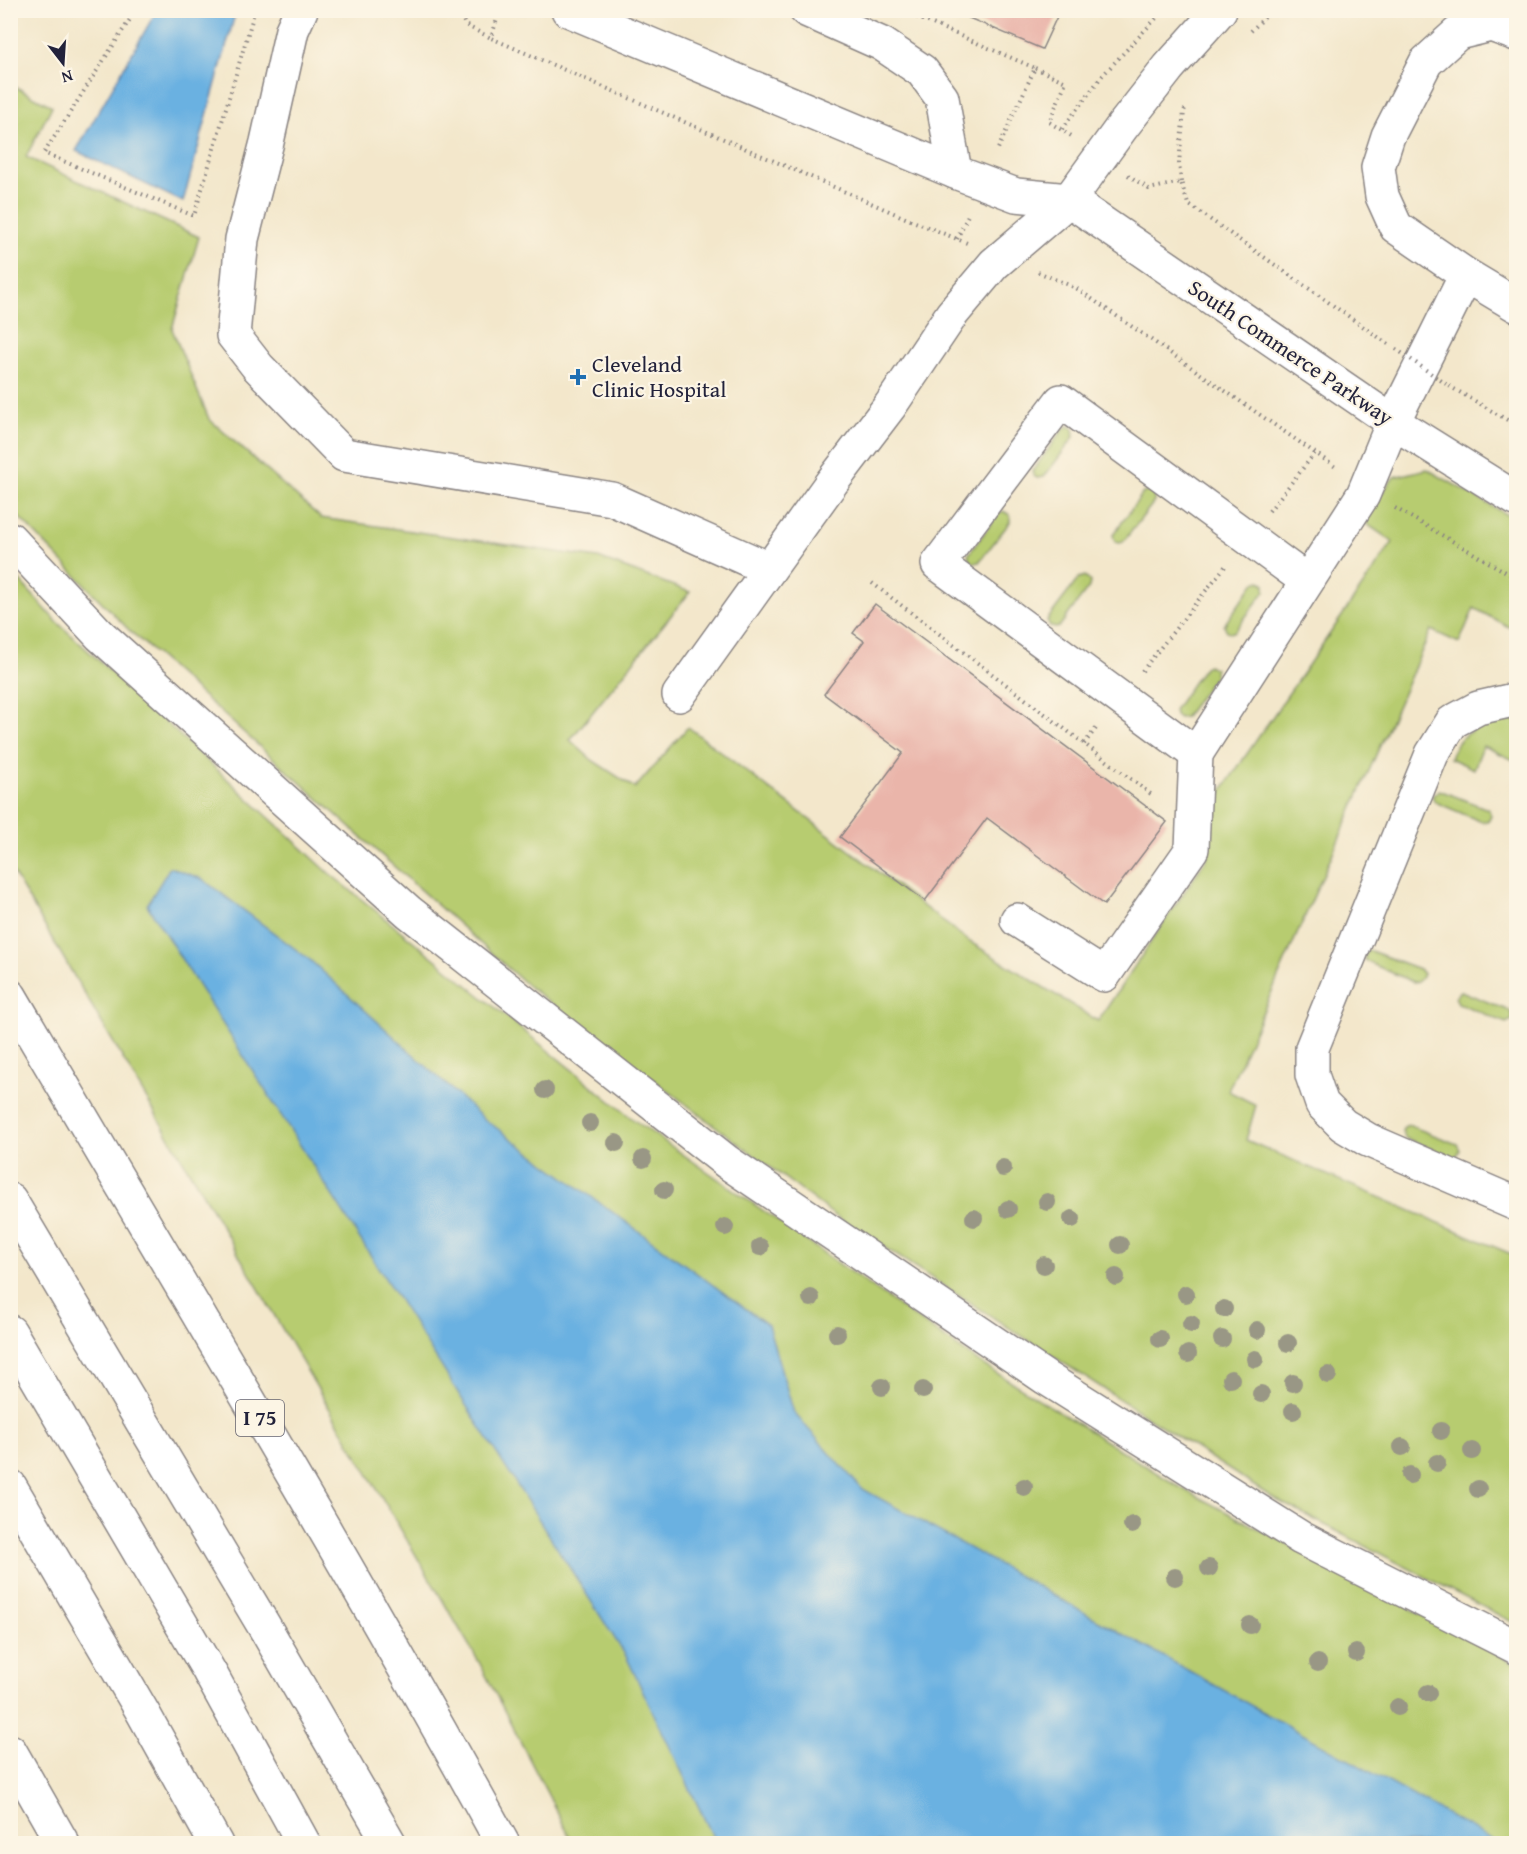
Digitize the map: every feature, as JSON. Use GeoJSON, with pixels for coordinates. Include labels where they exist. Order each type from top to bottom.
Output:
{"type":"FeatureCollection","features":[{"type":"Feature","properties":{"kind":"main road"},"geometry":{"type":"LineString","coordinates":[[301,10],[292,30],[242,239],[233,335],[258,367],[344,455],[612,499],[769,569]]}},
{"type":"Feature","properties":{"kind":"main road"},"geometry":{"type":"LineString","coordinates":[[568,10],[969,178],[1016,195],[1069,200]]}},
{"type":"Feature","properties":{"kind":"main road"},"geometry":{"type":"LineString","coordinates":[[806,10],[882,44],[922,71],[942,98],[969,178]]}},
{"type":"Feature","properties":{"kind":"main road"},"geometry":{"type":"LineString","coordinates":[[679,695],[890,406],[951,314],[994,264],[1069,200],[1170,67],[1220,10]]}},
{"type":"Feature","properties":{"kind":"main road"},"geometry":{"type":"LineString","coordinates":[[1516,34],[1491,25],[1458,33],[1426,62],[1388,136],[1378,167],[1382,196],[1396,227],[1466,275],[1516,305]]}},
{"type":"Feature","properties":{"kind":"main road","name":"South Commerce Parkway"},"geometry":{"type":"LineString","coordinates":[[1069,200],[1393,422],[1516,499]]}},
{"type":"Feature","properties":{"kind":"main road"},"geometry":{"type":"LineString","coordinates":[[1017,920],[1104,975],[1192,849],[1196,754],[1366,488],[1393,422],[1466,275]]}},
{"type":"Feature","properties":{"kind":"main road"},"geometry":{"type":"LineString","coordinates":[[1196,754],[938,564],[1062,400],[1307,581]]}},
{"type":"Feature","properties":{"kind":"main road"},"geometry":{"type":"LineString","coordinates":[[10,539],[100,635],[409,912],[728,1162],[1046,1378],[1301,1538],[1516,1647]]}},
{"type":"Feature","properties":{"kind":"main road"},"geometry":{"type":"LineString","coordinates":[[1516,702],[1514,700],[1478,708],[1452,722],[1432,754],[1312,1048],[1312,1075],[1322,1104],[1343,1125],[1368,1140],[1516,1204]]}},
{"type":"Feature","properties":{"kind":"main road","name":"I 75"},"geometry":{"type":"LineString","coordinates":[[10,996],[307,1499],[427,1706],[503,1844]]}},
{"type":"Feature","properties":{"kind":"main road"},"geometry":{"type":"LineString","coordinates":[[10,1200],[270,1636],[390,1844]]}},
{"type":"Feature","properties":{"kind":"main road"},"geometry":{"type":"LineString","coordinates":[[10,1332],[209,1671],[304,1844]]}},
{"type":"Feature","properties":{"kind":"main road"},"geometry":{"type":"LineString","coordinates":[[10,1486],[142,1711],[216,1844]]}},
{"type":"Feature","properties":{"kind":"main road"},"geometry":{"type":"LineString","coordinates":[[10,1751],[63,1844]]}},
{"type":"Feature","properties":{"kind":"path"},"geometry":{"type":"LineString","coordinates":[[136,10],[44,153],[194,216],[255,10]]}},
{"type":"Feature","properties":{"kind":"path"},"geometry":{"type":"LineString","coordinates":[[459,10],[465,25],[491,38],[1076,288],[1408,518],[1516,578]]}},
{"type":"Feature","properties":{"kind":"path"},"geometry":{"type":"LineString","coordinates":[[491,38],[500,10]]}},
{"type":"Feature","properties":{"kind":"path"},"geometry":{"type":"LineString","coordinates":[[900,10],[1066,82],[1049,122],[1149,189],[1181,182]]}},
{"type":"Feature","properties":{"kind":"path"},"geometry":{"type":"LineString","coordinates":[[1062,129],[1102,76],[1164,10]]}},
{"type":"Feature","properties":{"kind":"path"},"geometry":{"type":"LineString","coordinates":[[1248,34],[1272,10]]}},
{"type":"Feature","properties":{"kind":"path"},"geometry":{"type":"LineString","coordinates":[[957,239],[969,178],[1035,68]]}},
{"type":"Feature","properties":{"kind":"path"},"geometry":{"type":"LineString","coordinates":[[1190,102],[1184,111],[1179,163],[1181,182],[1188,204],[1446,384],[1516,425]]}},
{"type":"Feature","properties":{"kind":"path"},"geometry":{"type":"LineString","coordinates":[[1084,744],[1315,453]]}},
{"type":"Feature","properties":{"kind":"path"},"geometry":{"type":"LineString","coordinates":[[872,583],[1152,795]]}},
{"type":"Feature","properties":{"kind":"green space"},"geometry":{"type":"Polygon","coordinates":[[[10,84],[52,106],[26,157],[199,237],[172,329],[209,419],[321,518],[598,558],[690,592],[570,740],[592,760],[635,788],[688,727],[970,942],[1098,1021],[1207,858],[1211,806],[1393,542],[1361,520],[1394,477],[1427,469],[1516,520],[1516,631],[1474,608],[1459,643],[1431,630],[1228,1091],[1256,1105],[1246,1140],[1516,1256],[1516,1624],[1273,1498],[834,1215],[528,986],[129,630],[11,509],[10,84]]]}},
{"type":"Feature","properties":{"kind":"green space"},"geometry":{"type":"Polygon","coordinates":[[[1068,426],[1073,428],[1074,437],[1044,477],[1037,478],[1033,475],[1033,470],[1064,428],[1068,426]]]}},
{"type":"Feature","properties":{"kind":"green space"},"geometry":{"type":"Polygon","coordinates":[[[1150,491],[1154,495],[1154,502],[1123,542],[1115,542],[1113,535],[1143,493],[1150,491]]]}},
{"type":"Feature","properties":{"kind":"green space"},"geometry":{"type":"Polygon","coordinates":[[[1003,511],[1010,515],[1010,522],[979,562],[970,561],[968,555],[999,513],[1003,511]]]}},
{"type":"Feature","properties":{"kind":"green space"},"geometry":{"type":"Polygon","coordinates":[[[10,570],[57,622],[329,873],[634,1120],[979,1362],[1181,1488],[1516,1664],[1516,1843],[573,1843],[479,1662],[11,869],[10,570]]]}},
{"type":"Feature","properties":{"kind":"green space"},"geometry":{"type":"Polygon","coordinates":[[[1085,576],[1090,582],[1089,587],[1059,627],[1050,626],[1047,620],[1079,578],[1085,576]]]}},
{"type":"Feature","properties":{"kind":"green space"},"geometry":{"type":"Polygon","coordinates":[[[1260,581],[1265,584],[1265,591],[1235,631],[1231,633],[1227,631],[1224,625],[1254,583],[1260,581]]]}},
{"type":"Feature","properties":{"kind":"green space"},"geometry":{"type":"Polygon","coordinates":[[[1208,665],[1215,669],[1215,676],[1185,717],[1179,718],[1175,715],[1174,710],[1204,667],[1208,665]]]}},
{"type":"Feature","properties":{"kind":"green space"},"geometry":{"type":"Polygon","coordinates":[[[1498,721],[1516,721],[1516,761],[1483,746],[1474,769],[1450,758],[1458,742],[1468,733],[1498,721]]]}},
{"type":"Feature","properties":{"kind":"green space"},"geometry":{"type":"Polygon","coordinates":[[[1439,790],[1488,809],[1490,818],[1482,822],[1435,802],[1432,796],[1439,790]]]}},
{"type":"Feature","properties":{"kind":"green space"},"geometry":{"type":"Polygon","coordinates":[[[1368,950],[1419,969],[1423,974],[1418,981],[1413,982],[1367,962],[1364,958],[1368,950]]]}},
{"type":"Feature","properties":{"kind":"green space"},"geometry":{"type":"Polygon","coordinates":[[[1461,991],[1510,1011],[1513,1016],[1512,1020],[1506,1023],[1458,1003],[1455,997],[1461,991]]]}},
{"type":"Feature","properties":{"kind":"green space"},"geometry":{"type":"Polygon","coordinates":[[[1408,1125],[1457,1144],[1460,1150],[1456,1157],[1452,1157],[1405,1138],[1402,1131],[1408,1125]]]}},
{"type":"Feature","properties":{"kind":"water"},"geometry":{"type":"Polygon","coordinates":[[[157,10],[236,11],[183,202],[76,151],[157,10]]]}},
{"type":"Feature","properties":{"kind":"water"},"geometry":{"type":"Polygon","coordinates":[[[170,867],[202,879],[310,960],[483,1118],[768,1325],[794,1413],[861,1488],[1498,1843],[716,1843],[626,1656],[147,905],[170,867]]]}},
{"type":"Feature","properties":{"kind":"building"},"geometry":{"type":"Polygon","coordinates":[[[950,10],[1060,10],[1042,49],[950,10]]]}},
{"type":"Feature","properties":{"kind":"building"},"geometry":{"type":"Polygon","coordinates":[[[875,604],[1167,822],[1104,905],[987,818],[925,901],[840,837],[903,753],[824,694],[864,641],[853,633],[875,604]]]}},
{"type":"Feature","properties":{"kind":"place","name":"Cleveland Clinic Hospital"},"geometry":{"type":"Point","coordinates":[578,377]}}]}
